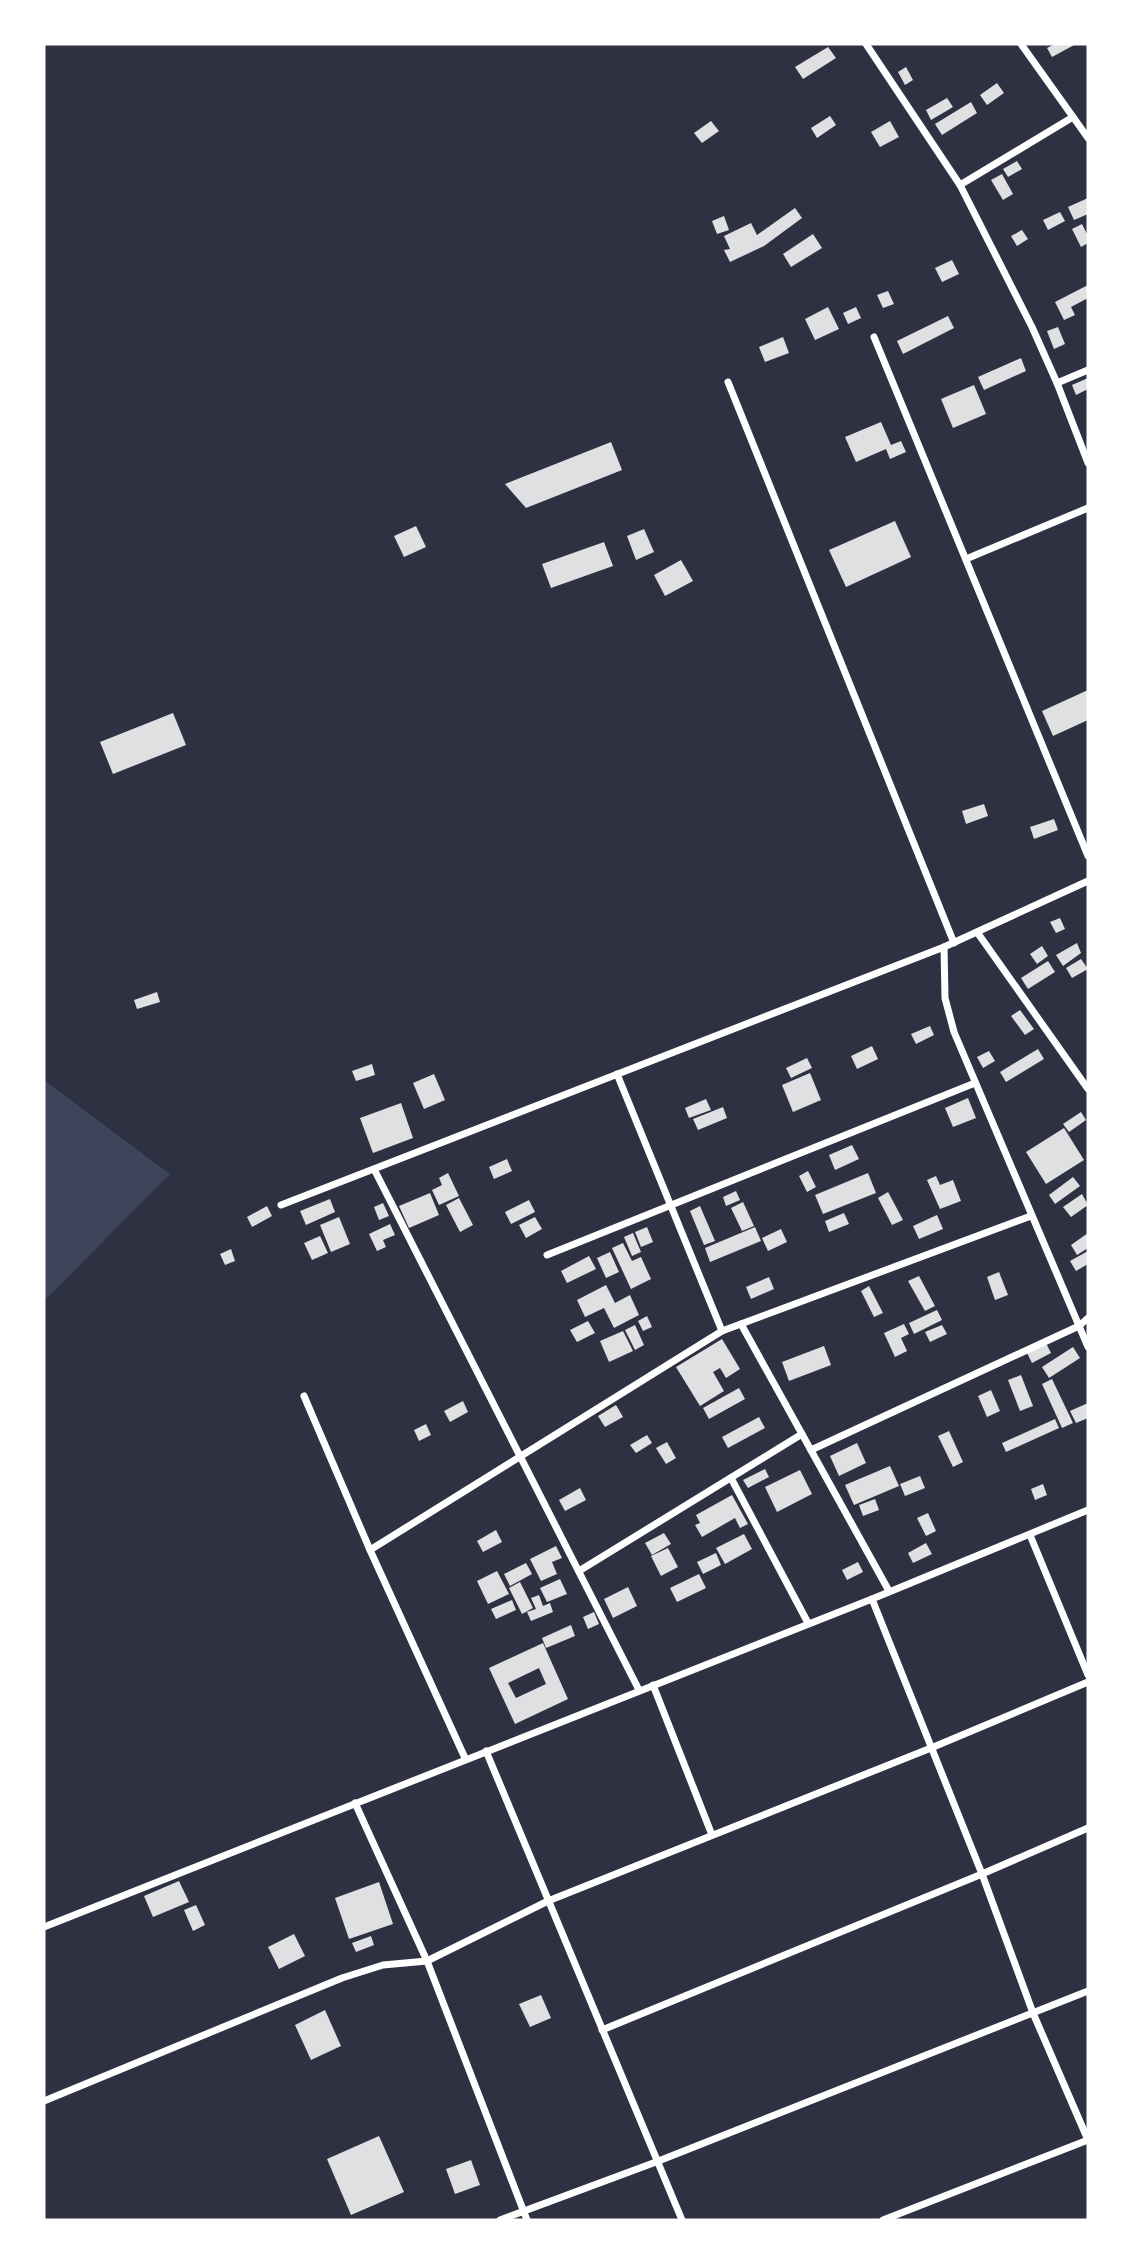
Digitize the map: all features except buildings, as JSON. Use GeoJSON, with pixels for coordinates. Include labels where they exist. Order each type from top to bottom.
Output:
{"type":"FeatureCollection","features":[{"type":"Feature","properties":{"kind":"street"},"geometry":{"type":"LineString","coordinates":[[866,44],[960,185],[1032,327],[1088,463]]}},
{"type":"Feature","properties":{"kind":"street"},"geometry":{"type":"LineString","coordinates":[[1021,44],[1088,138]]}},
{"type":"Feature","properties":{"kind":"street"},"geometry":{"type":"LineString","coordinates":[[960,185],[1073,117]]}},
{"type":"Feature","properties":{"kind":"street"},"geometry":{"type":"LineString","coordinates":[[874,337],[1088,856]]}},
{"type":"Feature","properties":{"kind":"street"},"geometry":{"type":"LineString","coordinates":[[1057,383],[1088,370]]}},
{"type":"Feature","properties":{"kind":"street"},"geometry":{"type":"LineString","coordinates":[[728,382],[954,943]]}},
{"type":"Feature","properties":{"kind":"street"},"geometry":{"type":"LineString","coordinates":[[966,559],[1088,508]]}},
{"type":"Feature","properties":{"kind":"street"},"geometry":{"type":"LineString","coordinates":[[281,1205],[954,943],[1088,881]]}},
{"type":"Feature","properties":{"kind":"street"},"geometry":{"type":"LineString","coordinates":[[977,932],[1088,1089]]}},
{"type":"Feature","properties":{"kind":"street"},"geometry":{"type":"LineString","coordinates":[[944,947],[947,1012],[1088,1347]]}},
{"type":"Feature","properties":{"kind":"street"},"geometry":{"type":"LineString","coordinates":[[617,1074],[722,1331]]}},
{"type":"Feature","properties":{"kind":"street"},"geometry":{"type":"LineString","coordinates":[[547,1255],[975,1083]]}},
{"type":"Feature","properties":{"kind":"street"},"geometry":{"type":"LineString","coordinates":[[374,1169],[639,1690]]}},
{"type":"Feature","properties":{"kind":"street"},"geometry":{"type":"LineString","coordinates":[[370,1550],[722,1331],[1031,1216]]}},
{"type":"Feature","properties":{"kind":"street"},"geometry":{"type":"LineString","coordinates":[[811,1450],[1079,1326],[1088,1318]]}},
{"type":"Feature","properties":{"kind":"street"},"geometry":{"type":"LineString","coordinates":[[741,1324],[889,1591]]}},
{"type":"Feature","properties":{"kind":"street"},"geometry":{"type":"LineString","coordinates":[[304,1396],[370,1550],[465,1758]]}},
{"type":"Feature","properties":{"kind":"street"},"geometry":{"type":"LineString","coordinates":[[579,1571],[802,1434]]}},
{"type":"Feature","properties":{"kind":"street"},"geometry":{"type":"LineString","coordinates":[[730,1478],[808,1623]]}},
{"type":"Feature","properties":{"kind":"street"},"geometry":{"type":"LineString","coordinates":[[44,1927],[872,1599],[1088,1510]]}},
{"type":"Feature","properties":{"kind":"street"},"geometry":{"type":"LineString","coordinates":[[1030,1535],[1088,1675]]}},
{"type":"Feature","properties":{"kind":"street"},"geometry":{"type":"LineString","coordinates":[[872,1599],[982,1874],[1033,2013],[1088,2140],[883,2220]]}},
{"type":"Feature","properties":{"kind":"street"},"geometry":{"type":"LineString","coordinates":[[44,2101],[342,1978],[383,1965],[427,1961],[548,1901],[931,1748],[1088,1682]]}},
{"type":"Feature","properties":{"kind":"street"},"geometry":{"type":"LineString","coordinates":[[653,1685],[712,1835]]}},
{"type":"Feature","properties":{"kind":"street"},"geometry":{"type":"LineString","coordinates":[[486,1751],[682,2220]]}},
{"type":"Feature","properties":{"kind":"street"},"geometry":{"type":"LineString","coordinates":[[355,1803],[427,1961],[527,2220]]}},
{"type":"Feature","properties":{"kind":"street"},"geometry":{"type":"LineString","coordinates":[[602,2030],[1088,1828]]}},
{"type":"Feature","properties":{"kind":"street"},"geometry":{"type":"LineString","coordinates":[[500,2220],[656,2162],[1088,1991]]}},
{"type":"Feature","properties":{"kind":"shaded area"},"geometry":{"type":"Polygon","coordinates":[[[44,1080],[170,1174],[44,1301],[44,1080]]]}}]}
